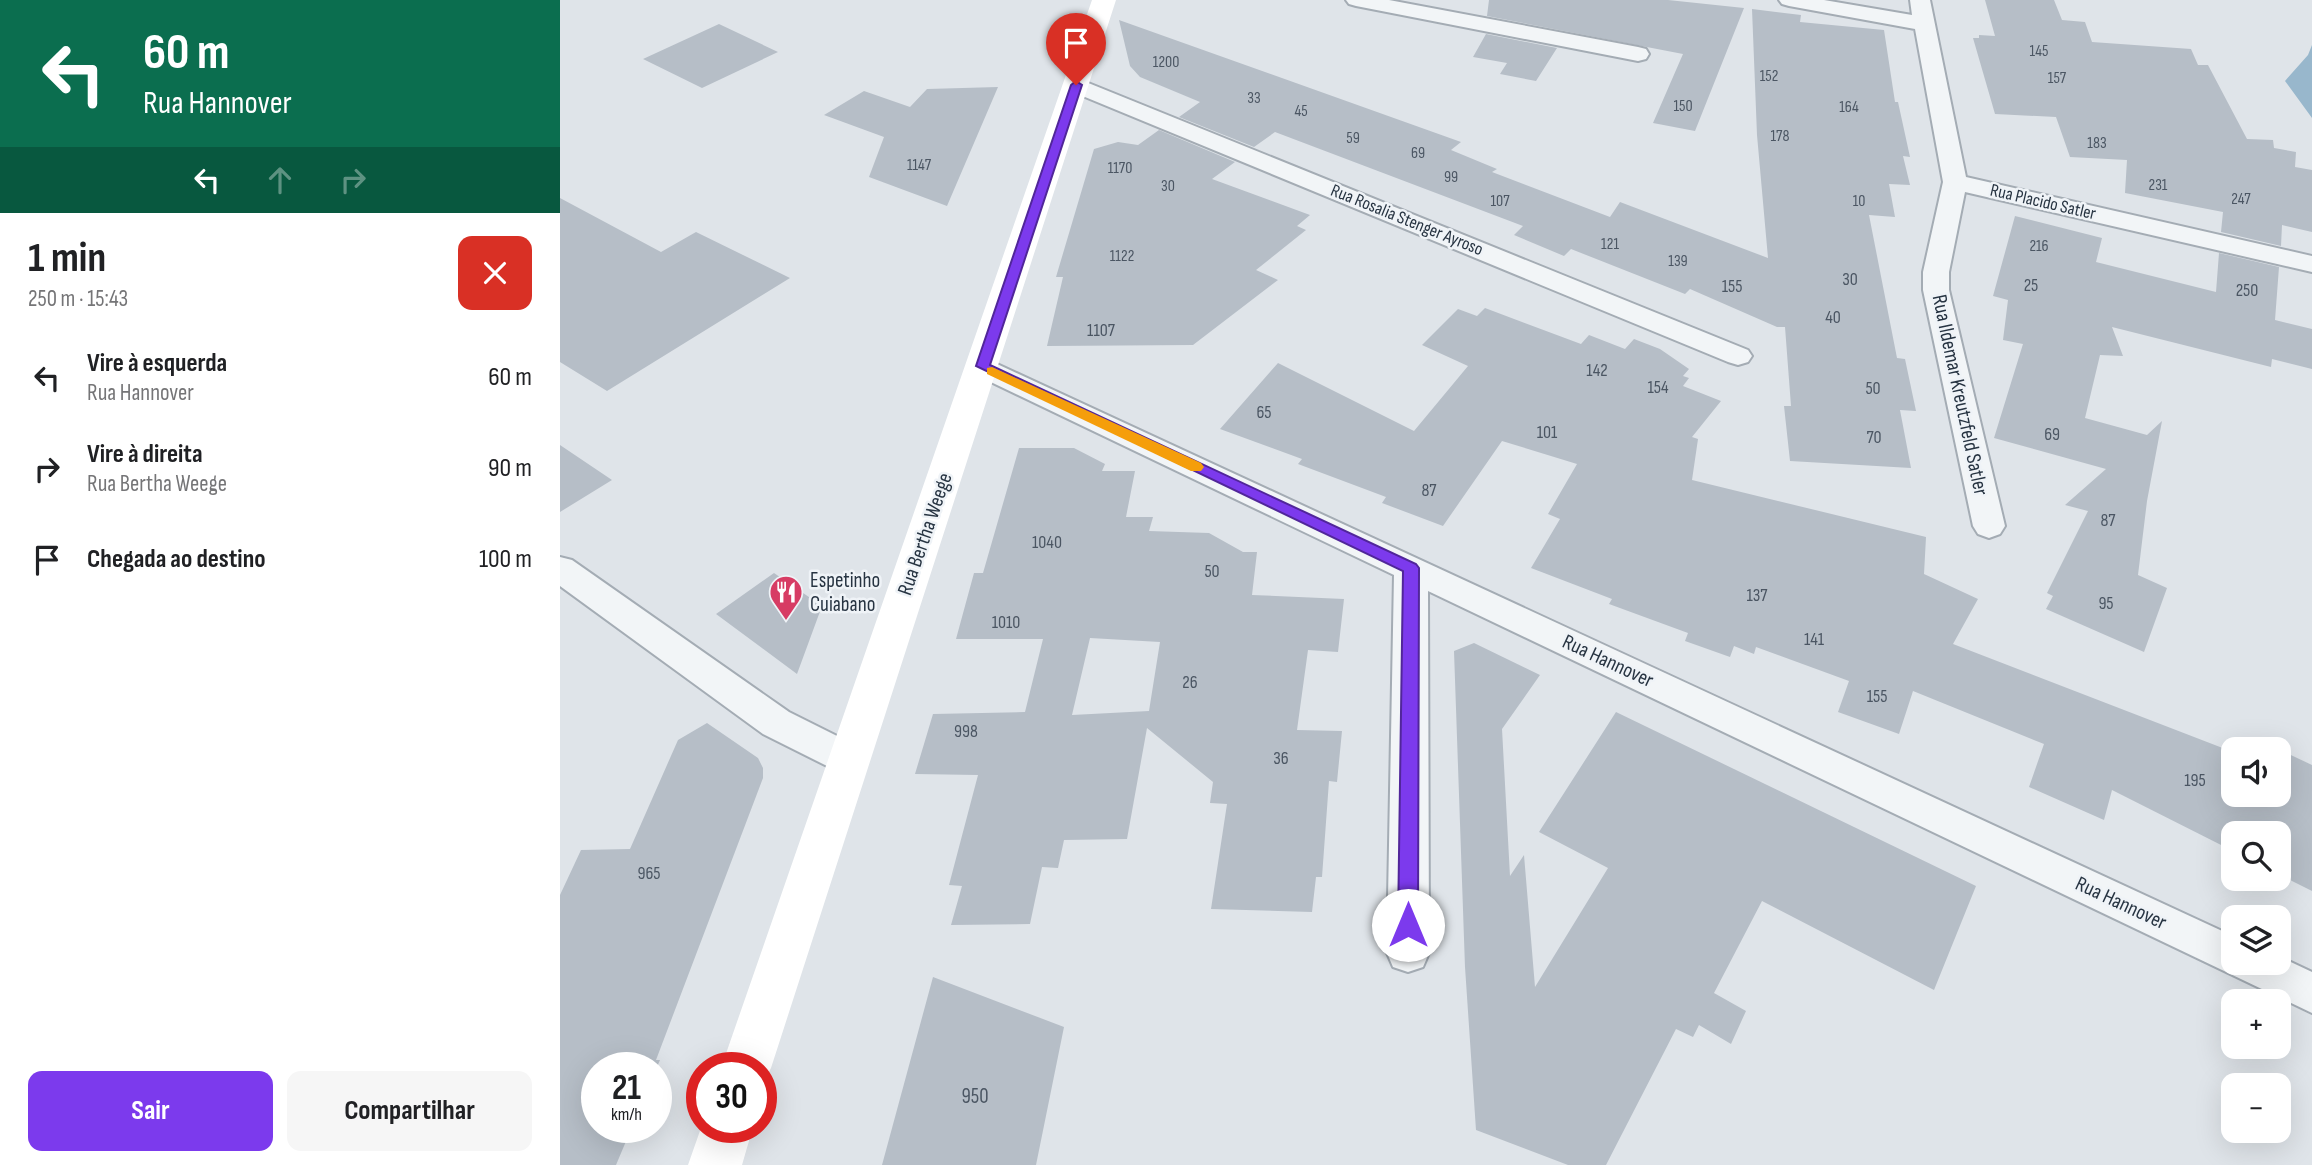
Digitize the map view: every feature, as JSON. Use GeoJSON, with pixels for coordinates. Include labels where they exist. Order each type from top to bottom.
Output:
{"type":"FeatureCollection","features":[{"type":"Feature","properties":{"kind":"main road","name":"Rua Bertha Weege"},"geometry":{"type":"LineString","coordinates":[[751,1052],[1104,0]]}},
{"type":"Feature","properties":{"kind":"main road"},"geometry":{"type":"LineString","coordinates":[[715,1165],[722,1143]]}},
{"type":"Feature","properties":{"kind":"street"},"geometry":{"type":"LineString","coordinates":[[1356,0],[1638,54]]}},
{"type":"Feature","properties":{"kind":"street"},"geometry":{"type":"LineString","coordinates":[[1788,0],[1926,24]]}},
{"type":"Feature","properties":{"kind":"street"},"geometry":{"type":"LineString","coordinates":[[1920,0],[1955,182]]}},
{"type":"Feature","properties":{"kind":"street","name":"Rua Rosalia Stenger Ayroso"},"geometry":{"type":"LineString","coordinates":[[1076,85],[1738,356]]}},
{"type":"Feature","properties":{"kind":"street","name":"Rua Placido Satler"},"geometry":{"type":"LineString","coordinates":[[1955,182],[2312,264]]}},
{"type":"Feature","properties":{"kind":"street","name":"Rua Ildemar Kreutzfeld Satler"},"geometry":{"type":"LineString","coordinates":[[1955,182],[1936,272],[1936,290],[1989,526]]}},
{"type":"Feature","properties":{"kind":"street","name":"Rua Hannover"},"geometry":{"type":"LineString","coordinates":[[982,366],[2221,950]]}},
{"type":"Feature","properties":{"kind":"street"},"geometry":{"type":"LineString","coordinates":[[1408,953],[1411,568]]}},
{"type":"Feature","properties":{"kind":"street"},"geometry":{"type":"LineString","coordinates":[[560,569],[776,723],[848,759]]}},
{"type":"Feature","properties":{"kind":"street"},"geometry":{"type":"LineString","coordinates":[[2274,975],[2312,993]]}},
{"type":"Feature","properties":{"kind":"water"},"geometry":{"type":"Polygon","coordinates":[[[2312,45],[2312,118],[2285,81],[2308,55],[2312,45]]]}},
{"type":"Feature","properties":{"kind":"building"},"geometry":{"type":"Polygon","coordinates":[[[1489,0],[1668,0],[1744,8],[1695,131],[1653,123],[1683,54],[1487,16],[1489,0]]]}},
{"type":"Feature","properties":{"kind":"building"},"geometry":{"type":"Polygon","coordinates":[[[1985,0],[2054,0],[2062,20],[2085,22],[2092,42],[2191,49],[2198,65],[2208,65],[2247,139],[2273,140],[2274,148],[2296,152],[2295,167],[2312,170],[2312,232],[2282,225],[2281,246],[2221,232],[2223,212],[2125,193],[2127,160],[2070,157],[2056,117],[1995,114],[1973,38],[1979,38],[1979,35],[1995,36],[1985,0]]]}},
{"type":"Feature","properties":{"kind":"building"},"geometry":{"type":"Polygon","coordinates":[[[1752,9],[1801,15],[1800,22],[1884,30],[1895,102],[1898,102],[1910,157],[1903,156],[1910,185],[1889,184],[1895,217],[1869,215],[1897,358],[1905,359],[1916,411],[1900,410],[1911,468],[1790,461],[1784,406],[1791,406],[1785,327],[1777,327],[1690,289],[1685,294],[1571,249],[1564,256],[1514,235],[1523,226],[1275,132],[1254,147],[1179,117],[1200,102],[1140,77],[1130,66],[1119,20],[1461,142],[1451,150],[1497,169],[1492,172],[1610,217],[1620,202],[1768,258],[1757,135],[1752,9]]]}},
{"type":"Feature","properties":{"kind":"building"},"geometry":{"type":"Polygon","coordinates":[[[719,24],[778,52],[702,88],[643,59],[719,24]]]}},
{"type":"Feature","properties":{"kind":"building"},"geometry":{"type":"Polygon","coordinates":[[[1486,34],[1557,48],[1536,81],[1500,74],[1507,63],[1473,57],[1486,34]]]}},
{"type":"Feature","properties":{"kind":"building"},"geometry":{"type":"Polygon","coordinates":[[[998,87],[947,206],[869,177],[884,137],[824,115],[864,91],[910,107],[927,89],[998,87]]]}},
{"type":"Feature","properties":{"kind":"building"},"geometry":{"type":"Polygon","coordinates":[[[1159,130],[1235,162],[1212,179],[1310,215],[1297,226],[1306,230],[1256,270],[1278,280],[1193,345],[1047,346],[1063,277],[1056,277],[1094,149],[1118,142],[1138,145],[1159,130]]]}},
{"type":"Feature","properties":{"kind":"building"},"geometry":{"type":"Polygon","coordinates":[[[560,198],[661,252],[696,232],[790,278],[607,391],[560,362],[560,198]]]}},
{"type":"Feature","properties":{"kind":"building"},"geometry":{"type":"Polygon","coordinates":[[[2015,216],[2102,238],[2096,262],[2216,292],[2219,253],[2279,267],[2275,320],[2312,329],[2312,369],[2272,359],[2271,367],[2112,327],[2123,356],[2100,355],[2085,418],[2147,435],[2162,421],[2147,501],[2138,575],[2167,588],[2144,652],[2046,609],[2053,596],[2047,593],[2088,511],[2065,505],[2106,469],[1994,438],[2023,344],[2003,340],[2008,300],[1993,296],[2015,216]]]}},
{"type":"Feature","properties":{"kind":"building"},"geometry":{"type":"Polygon","coordinates":[[[1485,308],[1581,344],[1589,335],[1625,349],[1634,339],[1660,349],[1689,369],[1683,376],[1689,378],[1683,386],[1721,401],[1692,437],[1698,439],[1692,480],[1926,537],[1924,574],[1978,599],[1953,644],[2221,747],[2221,807],[2291,807],[2291,755],[2312,765],[2312,891],[2291,880],[2291,821],[2221,821],[2221,845],[2112,790],[2104,820],[2029,787],[2044,744],[1913,691],[1899,734],[1838,712],[1849,681],[1756,647],[1754,654],[1734,646],[1730,657],[1685,641],[1688,633],[1609,604],[1612,599],[1531,568],[1560,519],[1548,514],[1577,464],[1502,441],[1443,526],[1382,503],[1386,497],[1298,464],[1302,459],[1220,429],[1278,363],[1414,431],[1468,366],[1422,345],[1458,309],[1477,316],[1485,308]]]}},
{"type":"Feature","properties":{"kind":"building"},"geometry":{"type":"Polygon","coordinates":[[[560,445],[612,480],[560,512],[560,445]]]}},
{"type":"Feature","properties":{"kind":"building"},"geometry":{"type":"Polygon","coordinates":[[[1019,448],[1074,448],[1105,464],[1102,471],[1135,471],[1126,517],[1153,517],[1149,531],[1209,533],[1243,552],[1257,552],[1252,595],[1344,599],[1338,652],[1308,650],[1297,730],[1342,731],[1337,782],[1329,781],[1322,877],[1316,877],[1312,912],[1211,909],[1227,804],[1210,803],[1213,782],[1147,728],[1127,839],[1064,840],[1058,868],[1042,867],[1030,924],[951,925],[962,886],[949,885],[978,775],[915,774],[933,714],[1025,712],[1043,639],[956,639],[974,573],[983,573],[1019,448]],[[1090,638],[1072,715],[1149,711],[1160,642],[1090,638]]]}},
{"type":"Feature","properties":{"kind":"building"},"geometry":{"type":"Polygon","coordinates":[[[774,573],[822,606],[797,674],[716,614],[774,573]]]}},
{"type":"Feature","properties":{"kind":"building"},"geometry":{"type":"Polygon","coordinates":[[[1474,643],[1540,675],[1502,729],[1510,876],[1524,855],[1535,987],[1608,868],[1539,832],[1616,712],[1976,886],[1934,990],[1762,901],[1714,993],[1746,1011],[1731,1044],[1699,1025],[1693,1037],[1676,1029],[1606,1165],[1568,1165],[1476,1130],[1465,967],[1454,651],[1474,643]]]}},
{"type":"Feature","properties":{"kind":"building"},"geometry":{"type":"Polygon","coordinates":[[[707,723],[758,758],[763,768],[763,778],[659,1052],[581,1052],[581,1143],[625,1143],[616,1165],[560,1165],[560,895],[581,850],[630,849],[678,740],[707,723]]]}},
{"type":"Feature","properties":{"kind":"building"},"geometry":{"type":"Polygon","coordinates":[[[933,977],[1064,1027],[1036,1165],[882,1165],[933,977]]]}},
{"type":"Feature","properties":{"kind":"slow traffic"},"geometry":{"type":"LineString","coordinates":[[992,371],[1196,467]]}},
{"type":"Feature","properties":{"kind":"place","name":"Espetinho Cuiabano"},"geometry":{"type":"Point","coordinates":[786,622]}},
{"type":"Feature","properties":{"kind":"route"},"geometry":{"type":"LineString","coordinates":[[1076,85],[982,366],[1411,568],[1408,925]]}}]}
